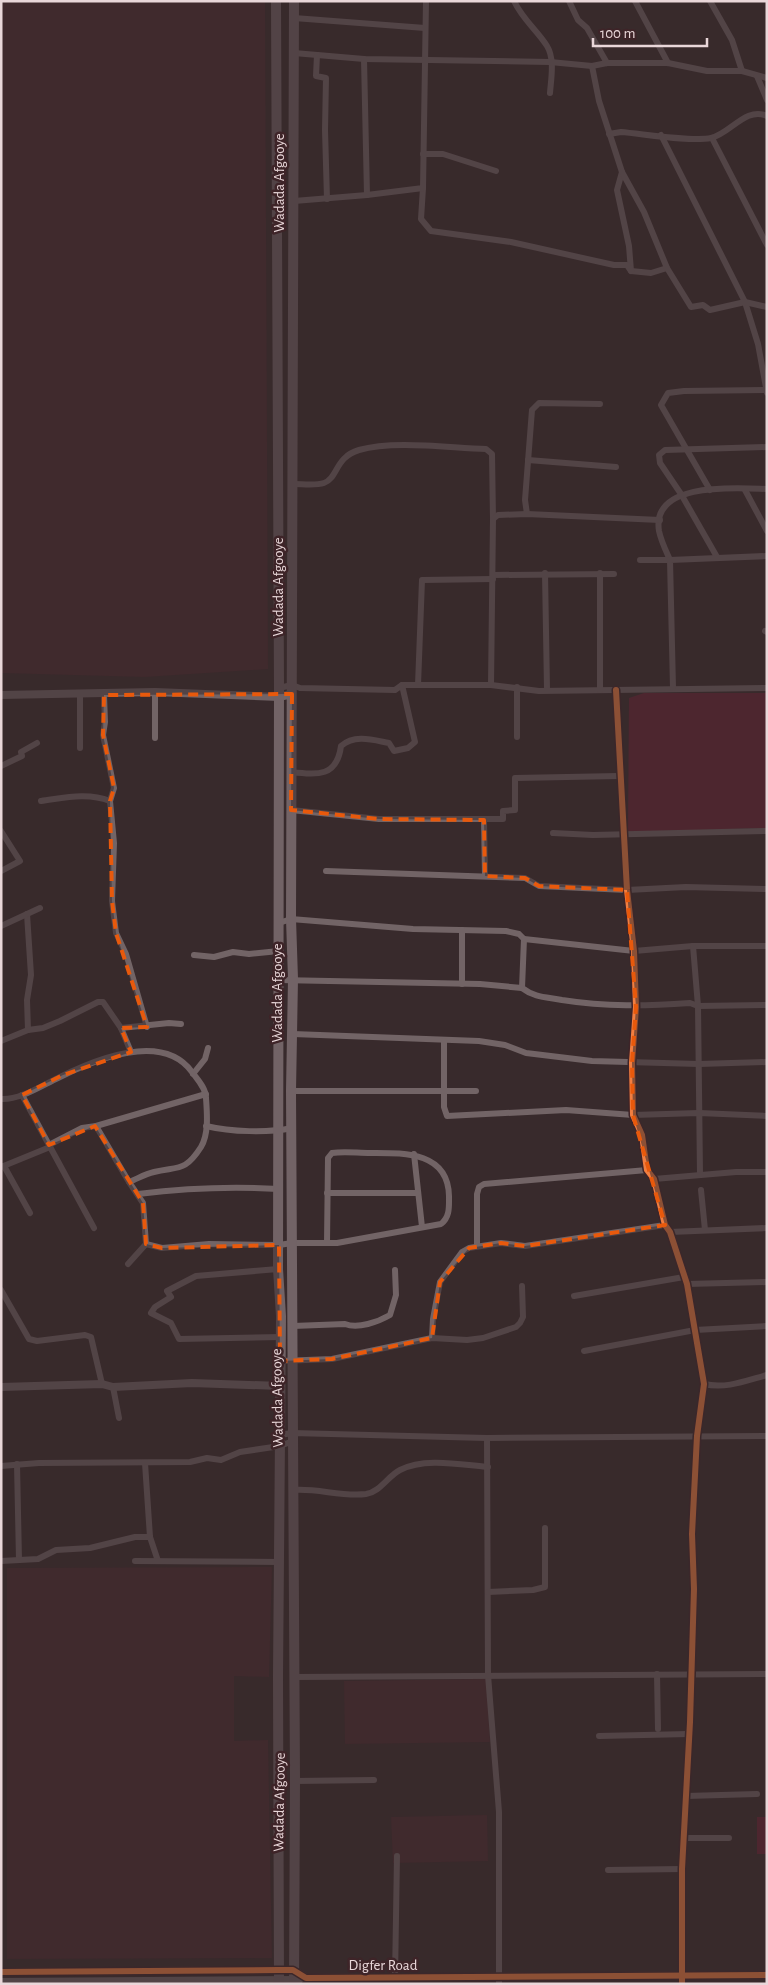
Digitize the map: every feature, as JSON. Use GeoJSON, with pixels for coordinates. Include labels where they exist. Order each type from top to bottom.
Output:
{"type":"FeatureCollection","features":[{"type":"Feature","properties":{"kind":"highway","name":"Wadada Afgooye"},"geometry":{"type":"LineString","coordinates":[[276,1],[280,952],[278,1269],[281,1337],[278,1677],[280,1983]]}},
{"type":"Feature","properties":{"kind":"highway","name":"Wadada Afgooye"},"geometry":{"type":"LineString","coordinates":[[294,1],[291,810],[293,979],[291,1091],[295,1781],[294,1983]]}},
{"type":"Feature","properties":{"kind":"street"},"geometry":{"type":"LineString","coordinates":[[426,1],[421,218],[431,231],[511,242],[614,265],[627,265],[631,271]]}},
{"type":"Feature","properties":{"kind":"street"},"geometry":{"type":"LineString","coordinates":[[514,1],[521,16],[548,47],[552,66],[550,93]]}},
{"type":"Feature","properties":{"kind":"street"},"geometry":{"type":"LineString","coordinates":[[569,1],[578,20],[587,28],[607,63]]}},
{"type":"Feature","properties":{"kind":"street"},"geometry":{"type":"LineString","coordinates":[[635,1],[668,63]]}},
{"type":"Feature","properties":{"kind":"street"},"geometry":{"type":"LineString","coordinates":[[710,1],[732,40],[742,70]]}},
{"type":"Feature","properties":{"kind":"street"},"geometry":{"type":"LineString","coordinates":[[294,18],[425,28]]}},
{"type":"Feature","properties":{"kind":"street"},"geometry":{"type":"LineString","coordinates":[[294,53],[364,59],[550,62],[592,66],[607,63],[668,63],[707,71],[742,70],[767,78]]}},
{"type":"Feature","properties":{"kind":"street"},"geometry":{"type":"LineString","coordinates":[[317,55],[316,76],[326,78],[327,199]]}},
{"type":"Feature","properties":{"kind":"street"},"geometry":{"type":"LineString","coordinates":[[364,59],[367,195]]}},
{"type":"Feature","properties":{"kind":"street"},"geometry":{"type":"LineString","coordinates":[[592,66],[598,101],[622,172],[644,212],[666,268],[691,307],[703,305],[710,310],[744,302],[767,307]]}},
{"type":"Feature","properties":{"kind":"street"},"geometry":{"type":"LineString","coordinates":[[757,76],[767,100]]}},
{"type":"Feature","properties":{"kind":"street"},"geometry":{"type":"LineString","coordinates":[[609,134],[621,132],[712,138],[751,115],[759,113],[767,116]]}},
{"type":"Feature","properties":{"kind":"street"},"geometry":{"type":"LineString","coordinates":[[661,135],[744,302],[758,344],[766,391],[684,391],[668,393],[661,405],[710,490]]}},
{"type":"Feature","properties":{"kind":"street"},"geometry":{"type":"LineString","coordinates":[[712,138],[767,245]]}},
{"type":"Feature","properties":{"kind":"street"},"geometry":{"type":"LineString","coordinates":[[423,154],[443,154],[496,171]]}},
{"type":"Feature","properties":{"kind":"street"},"geometry":{"type":"LineString","coordinates":[[622,172],[617,190],[629,246],[631,271]]}},
{"type":"Feature","properties":{"kind":"street"},"geometry":{"type":"LineString","coordinates":[[294,201],[423,188]]}},
{"type":"Feature","properties":{"kind":"street"},"geometry":{"type":"LineString","coordinates":[[631,271],[651,273],[666,268]]}},
{"type":"Feature","properties":{"kind":"street"},"geometry":{"type":"LineString","coordinates":[[527,514],[528,460],[532,410],[539,403],[600,404]]}},
{"type":"Feature","properties":{"kind":"street"},"geometry":{"type":"LineString","coordinates":[[293,484],[324,483],[330,480],[339,462],[346,456],[359,450],[377,446],[486,449],[492,454],[493,577],[491,685]]}},
{"type":"Feature","properties":{"kind":"street"},"geometry":{"type":"LineString","coordinates":[[717,558],[681,494],[660,464],[659,455],[665,450],[767,447]]}},
{"type":"Feature","properties":{"kind":"street"},"geometry":{"type":"LineString","coordinates":[[528,460],[616,467]]}},
{"type":"Feature","properties":{"kind":"street"},"geometry":{"type":"LineString","coordinates":[[673,688],[670,560],[659,531],[660,520],[672,498],[681,494],[710,490],[767,490]]}},
{"type":"Feature","properties":{"kind":"street"},"geometry":{"type":"LineString","coordinates":[[745,490],[767,531]]}},
{"type":"Feature","properties":{"kind":"street"},"geometry":{"type":"LineString","coordinates":[[492,519],[498,515],[527,514],[660,520]]}},
{"type":"Feature","properties":{"kind":"street"},"geometry":{"type":"LineString","coordinates":[[640,560],[767,556]]}},
{"type":"Feature","properties":{"kind":"street"},"geometry":{"type":"LineString","coordinates":[[545,573],[547,690]]}},
{"type":"Feature","properties":{"kind":"street"},"geometry":{"type":"LineString","coordinates":[[418,685],[422,580],[545,573],[614,574]]}},
{"type":"Feature","properties":{"kind":"street"},"geometry":{"type":"LineString","coordinates":[[600,573],[600,690]]}},
{"type":"Feature","properties":{"kind":"street"},"geometry":{"type":"LineString","coordinates":[[292,772],[328,772],[336,766],[340,759],[341,746],[347,740],[365,738],[389,744],[394,751],[408,748],[415,742],[402,685]]}},
{"type":"Feature","properties":{"kind":"street"},"geometry":{"type":"LineString","coordinates":[[1,696],[104,695],[155,692],[279,692],[300,688],[395,690],[402,685],[491,685],[547,690],[767,688]]}},
{"type":"Feature","properties":{"kind":"street"},"geometry":{"type":"LineString","coordinates":[[517,688],[517,737]]}},
{"type":"Feature","properties":{"kind":"street"},"geometry":{"type":"LineString","coordinates":[[616,690],[623,835],[634,951],[636,1007],[632,1063],[633,1115],[642,1135],[647,1170],[654,1179],[665,1225],[670,1232],[686,1280],[704,1384],[697,1436],[692,1534],[694,1589],[682,1870],[682,1980]]}},
{"type":"Feature","properties":{"kind":"street"},"geometry":{"type":"LineString","coordinates":[[155,692],[155,738]]}},
{"type":"Feature","properties":{"kind":"street"},"geometry":{"type":"LineString","coordinates":[[80,695],[80,748]]}},
{"type":"Feature","properties":{"kind":"street"},"geometry":{"type":"LineString","coordinates":[[104,695],[106,722],[103,735],[114,788],[110,801],[114,843],[112,901],[116,933],[126,954],[147,1027]]}},
{"type":"Feature","properties":{"kind":"street"},"geometry":{"type":"LineString","coordinates":[[1,766],[22,756],[21,752],[37,743]]}},
{"type":"Feature","properties":{"kind":"street"},"geometry":{"type":"LineString","coordinates":[[291,810],[379,819],[503,819],[504,811],[515,810],[515,778],[619,776]]}},
{"type":"Feature","properties":{"kind":"street"},"geometry":{"type":"LineString","coordinates":[[41,801],[76,795],[101,797],[110,801]]}},
{"type":"Feature","properties":{"kind":"street"},"geometry":{"type":"LineString","coordinates":[[484,820],[485,876]]}},
{"type":"Feature","properties":{"kind":"street"},"geometry":{"type":"LineString","coordinates":[[1,830],[20,861],[1,871]]}},
{"type":"Feature","properties":{"kind":"street"},"geometry":{"type":"LineString","coordinates":[[553,832],[623,835],[767,832]]}},
{"type":"Feature","properties":{"kind":"street"},"geometry":{"type":"LineString","coordinates":[[326,871],[525,878],[540,886],[627,890],[686,887],[767,889]]}},
{"type":"Feature","properties":{"kind":"street"},"geometry":{"type":"LineString","coordinates":[[1,926],[40,908]]}},
{"type":"Feature","properties":{"kind":"street"},"geometry":{"type":"LineString","coordinates":[[26,914],[31,975],[27,1000],[28,1030]]}},
{"type":"Feature","properties":{"kind":"street"},"geometry":{"type":"LineString","coordinates":[[279,923],[291,919],[413,929],[506,931],[519,934],[524,939],[634,951],[693,946],[767,946]]}},
{"type":"Feature","properties":{"kind":"street"},"geometry":{"type":"LineString","coordinates":[[462,930],[462,984]]}},
{"type":"Feature","properties":{"kind":"street"},"geometry":{"type":"LineString","coordinates":[[522,988],[524,939]]}},
{"type":"Feature","properties":{"kind":"street"},"geometry":{"type":"LineString","coordinates":[[693,946],[698,1006],[700,1174]]}},
{"type":"Feature","properties":{"kind":"street"},"geometry":{"type":"LineString","coordinates":[[194,955],[214,957],[233,952],[249,954],[280,952]]}},
{"type":"Feature","properties":{"kind":"street"},"geometry":{"type":"LineString","coordinates":[[279,980],[462,984],[522,988],[536,997],[595,1005],[636,1007],[690,1003],[698,1006],[767,1005]]}},
{"type":"Feature","properties":{"kind":"street"},"geometry":{"type":"LineString","coordinates":[[1,1041],[28,1030],[52,1025],[98,1002],[103,1002],[108,1006],[121,1028],[131,1052]]}},
{"type":"Feature","properties":{"kind":"street"},"geometry":{"type":"LineString","coordinates":[[121,1028],[147,1027],[169,1023],[181,1024]]}},
{"type":"Feature","properties":{"kind":"street"},"geometry":{"type":"LineString","coordinates":[[293,1034],[494,1043],[526,1053],[592,1061],[699,1064],[767,1062]]}},
{"type":"Feature","properties":{"kind":"street"},"geometry":{"type":"LineString","coordinates":[[444,1041],[445,1114],[448,1116],[566,1110],[633,1115],[767,1116]]}},
{"type":"Feature","properties":{"kind":"street"},"geometry":{"type":"LineString","coordinates":[[193,1074],[205,1059],[208,1048]]}},
{"type":"Feature","properties":{"kind":"street"},"geometry":{"type":"LineString","coordinates":[[1,1099],[22,1094],[63,1075],[131,1052],[153,1050],[171,1054],[187,1065],[206,1094],[206,1126],[202,1145],[192,1160],[179,1170],[154,1172],[129,1182]]}},
{"type":"Feature","properties":{"kind":"street"},"geometry":{"type":"LineString","coordinates":[[291,1091],[476,1091]]}},
{"type":"Feature","properties":{"kind":"street"},"geometry":{"type":"LineString","coordinates":[[22,1094],[94,1228]]}},
{"type":"Feature","properties":{"kind":"street"},"geometry":{"type":"LineString","coordinates":[[30,1213],[2,1166],[49,1146],[82,1128],[96,1126],[206,1094]]}},
{"type":"Feature","properties":{"kind":"street"},"geometry":{"type":"LineString","coordinates":[[96,1126],[143,1203],[146,1244],[128,1264]]}},
{"type":"Feature","properties":{"kind":"street"},"geometry":{"type":"LineString","coordinates":[[206,1126],[223,1130],[279,1131],[292,1128]]}},
{"type":"Feature","properties":{"kind":"street"},"geometry":{"type":"LineString","coordinates":[[146,1244],[162,1248],[209,1244],[279,1245],[326,1243],[355,1240],[440,1224],[445,1220],[449,1212],[448,1186],[443,1173],[431,1163],[414,1154],[332,1153],[328,1158],[326,1243]]}},
{"type":"Feature","properties":{"kind":"street"},"geometry":{"type":"LineString","coordinates":[[414,1154],[422,1227]]}},
{"type":"Feature","properties":{"kind":"street"},"geometry":{"type":"LineString","coordinates":[[477,1245],[477,1194],[478,1187],[484,1184],[647,1170]]}},
{"type":"Feature","properties":{"kind":"street"},"geometry":{"type":"LineString","coordinates":[[654,1179],[700,1174],[767,1172]]}},
{"type":"Feature","properties":{"kind":"street"},"geometry":{"type":"LineString","coordinates":[[138,1194],[183,1188],[227,1186],[279,1189]]}},
{"type":"Feature","properties":{"kind":"street"},"geometry":{"type":"LineString","coordinates":[[701,1190],[704,1230]]}},
{"type":"Feature","properties":{"kind":"street"},"geometry":{"type":"LineString","coordinates":[[327,1193],[417,1193]]}},
{"type":"Feature","properties":{"kind":"street"},"geometry":{"type":"LineString","coordinates":[[432,1338],[433,1319],[440,1282],[462,1252],[477,1245],[502,1243],[525,1246],[665,1225]]}},
{"type":"Feature","properties":{"kind":"street"},"geometry":{"type":"LineString","coordinates":[[670,1232],[767,1228]]}},
{"type":"Feature","properties":{"kind":"street"},"geometry":{"type":"LineString","coordinates":[[278,1269],[196,1276],[167,1291],[171,1297],[155,1307],[151,1313],[171,1323],[179,1339],[281,1337]]}},
{"type":"Feature","properties":{"kind":"street"},"geometry":{"type":"LineString","coordinates":[[293,1326],[345,1324],[351,1326],[382,1319],[390,1315],[396,1295],[395,1270]]}},
{"type":"Feature","properties":{"kind":"street"},"geometry":{"type":"LineString","coordinates":[[574,1296],[686,1280],[767,1282]]}},
{"type":"Feature","properties":{"kind":"street"},"geometry":{"type":"LineString","coordinates":[[280,1361],[332,1359],[432,1338],[467,1340],[483,1338],[516,1327],[523,1317],[522,1286]]}},
{"type":"Feature","properties":{"kind":"street"},"geometry":{"type":"LineString","coordinates":[[1,1290],[29,1339],[37,1341],[85,1335],[91,1337],[102,1384]]}},
{"type":"Feature","properties":{"kind":"street"},"geometry":{"type":"LineString","coordinates":[[584,1351],[695,1330],[767,1326]]}},
{"type":"Feature","properties":{"kind":"street"},"geometry":{"type":"LineString","coordinates":[[704,1384],[714,1386],[733,1385],[767,1375]]}},
{"type":"Feature","properties":{"kind":"street"},"geometry":{"type":"LineString","coordinates":[[1,1387],[102,1384],[113,1387],[192,1382],[280,1386]]}},
{"type":"Feature","properties":{"kind":"street"},"geometry":{"type":"LineString","coordinates":[[113,1387],[119,1418]]}},
{"type":"Feature","properties":{"kind":"street"},"geometry":{"type":"LineString","coordinates":[[280,1435],[293,1437],[487,1438],[767,1436]]}},
{"type":"Feature","properties":{"kind":"street"},"geometry":{"type":"LineString","coordinates":[[1,1466],[17,1464],[190,1462],[206,1458],[221,1460],[240,1452],[280,1446],[293,1437]]}},
{"type":"Feature","properties":{"kind":"street"},"geometry":{"type":"LineString","coordinates":[[487,1438],[488,1675],[498,1812],[499,1980]]}},
{"type":"Feature","properties":{"kind":"street"},"geometry":{"type":"LineString","coordinates":[[145,1463],[150,1537],[158,1561]]}},
{"type":"Feature","properties":{"kind":"street"},"geometry":{"type":"LineString","coordinates":[[17,1464],[19,1560]]}},
{"type":"Feature","properties":{"kind":"street"},"geometry":{"type":"LineString","coordinates":[[294,1490],[310,1489],[331,1494],[365,1494],[375,1491],[398,1471],[418,1465],[439,1464],[488,1467]]}},
{"type":"Feature","properties":{"kind":"street"},"geometry":{"type":"LineString","coordinates":[[488,1592],[533,1590],[545,1587],[545,1528]]}},
{"type":"Feature","properties":{"kind":"street"},"geometry":{"type":"LineString","coordinates":[[1,1561],[38,1559],[56,1550],[90,1548],[127,1539],[150,1537]]}},
{"type":"Feature","properties":{"kind":"street"},"geometry":{"type":"LineString","coordinates":[[135,1561],[280,1562]]}},
{"type":"Feature","properties":{"kind":"street"},"geometry":{"type":"LineString","coordinates":[[294,1678],[691,1673],[767,1674]]}},
{"type":"Feature","properties":{"kind":"street"},"geometry":{"type":"LineString","coordinates":[[657,1674],[658,1729]]}},
{"type":"Feature","properties":{"kind":"street"},"geometry":{"type":"LineString","coordinates":[[598,1736],[689,1734]]}},
{"type":"Feature","properties":{"kind":"street"},"geometry":{"type":"LineString","coordinates":[[295,1781],[374,1780]]}},
{"type":"Feature","properties":{"kind":"street"},"geometry":{"type":"LineString","coordinates":[[686,1796],[757,1794]]}},
{"type":"Feature","properties":{"kind":"street"},"geometry":{"type":"LineString","coordinates":[[683,1838],[729,1838]]}},
{"type":"Feature","properties":{"kind":"street"},"geometry":{"type":"LineString","coordinates":[[395,1978],[397,1856]]}},
{"type":"Feature","properties":{"kind":"street"},"geometry":{"type":"LineString","coordinates":[[608,1870],[682,1870]]}},
{"type":"Feature","properties":{"kind":"street"},"geometry":{"type":"LineString","coordinates":[[1,1972],[293,1970],[306,1978]]}},
{"type":"Feature","properties":{"kind":"street","name":"Digfer Road"},"geometry":{"type":"LineString","coordinates":[[306,1978],[682,1980],[767,1975]]}},
{"type":"Feature","properties":{"kind":"street"},"geometry":{"type":"LineString","coordinates":[[1,1982],[294,1983],[306,1978]]}},
{"type":"Feature","properties":{"kind":"highlighted area"},"geometry":{"type":"Polygon","coordinates":[[[292,694],[291,810],[379,819],[484,820],[485,876],[525,878],[539,886],[627,890],[636,1007],[632,1063],[633,1115],[665,1225],[525,1246],[501,1243],[469,1248],[440,1282],[432,1338],[332,1359],[280,1361],[279,1245],[162,1248],[146,1244],[143,1203],[95,1126],[49,1145],[22,1095],[63,1075],[131,1052],[121,1028],[147,1027],[116,933],[112,901],[110,801],[114,788],[103,735],[104,695],[292,694]]]}},
{"type":"Feature","properties":{"kind":"shaded area"},"geometry":{"type":"Polygon","coordinates":[[[1,1],[265,1],[268,669],[145,677],[1,673],[1,1]]]}},
{"type":"Feature","properties":{"kind":"shaded area"},"geometry":{"type":"Polygon","coordinates":[[[644,693],[767,693],[767,828],[628,832],[629,698],[644,693]]]}},
{"type":"Feature","properties":{"kind":"shaded area"},"geometry":{"type":"Polygon","coordinates":[[[272,1567],[269,1677],[234,1676],[234,1741],[268,1740],[272,1958],[7,1959],[7,1568],[272,1567]]]}},
{"type":"Feature","properties":{"kind":"shaded area"},"geometry":{"type":"Polygon","coordinates":[[[486,1679],[490,1742],[345,1744],[344,1681],[486,1679]]]}},
{"type":"Feature","properties":{"kind":"shaded area"},"geometry":{"type":"Polygon","coordinates":[[[487,1815],[488,1861],[393,1863],[391,1817],[487,1815]]]}},
{"type":"Feature","properties":{"kind":"shaded area"},"geometry":{"type":"Polygon","coordinates":[[[757,1817],[767,1817],[767,1854],[757,1854],[757,1817]]]}},
{"type":"Feature","properties":{"kind":"cycle path"},"geometry":{"type":"LineString","coordinates":[[616,690],[627,890],[634,951],[636,1007],[632,1063],[633,1115],[642,1135],[647,1170],[654,1179],[665,1225],[670,1232],[687,1284],[704,1384],[697,1436],[692,1534],[694,1589],[690,1722],[682,1869],[682,1984]]}},
{"type":"Feature","properties":{"kind":"cycle path"},"geometry":{"type":"LineString","coordinates":[[1,1972],[293,1970],[306,1978],[767,1975]]}}]}
